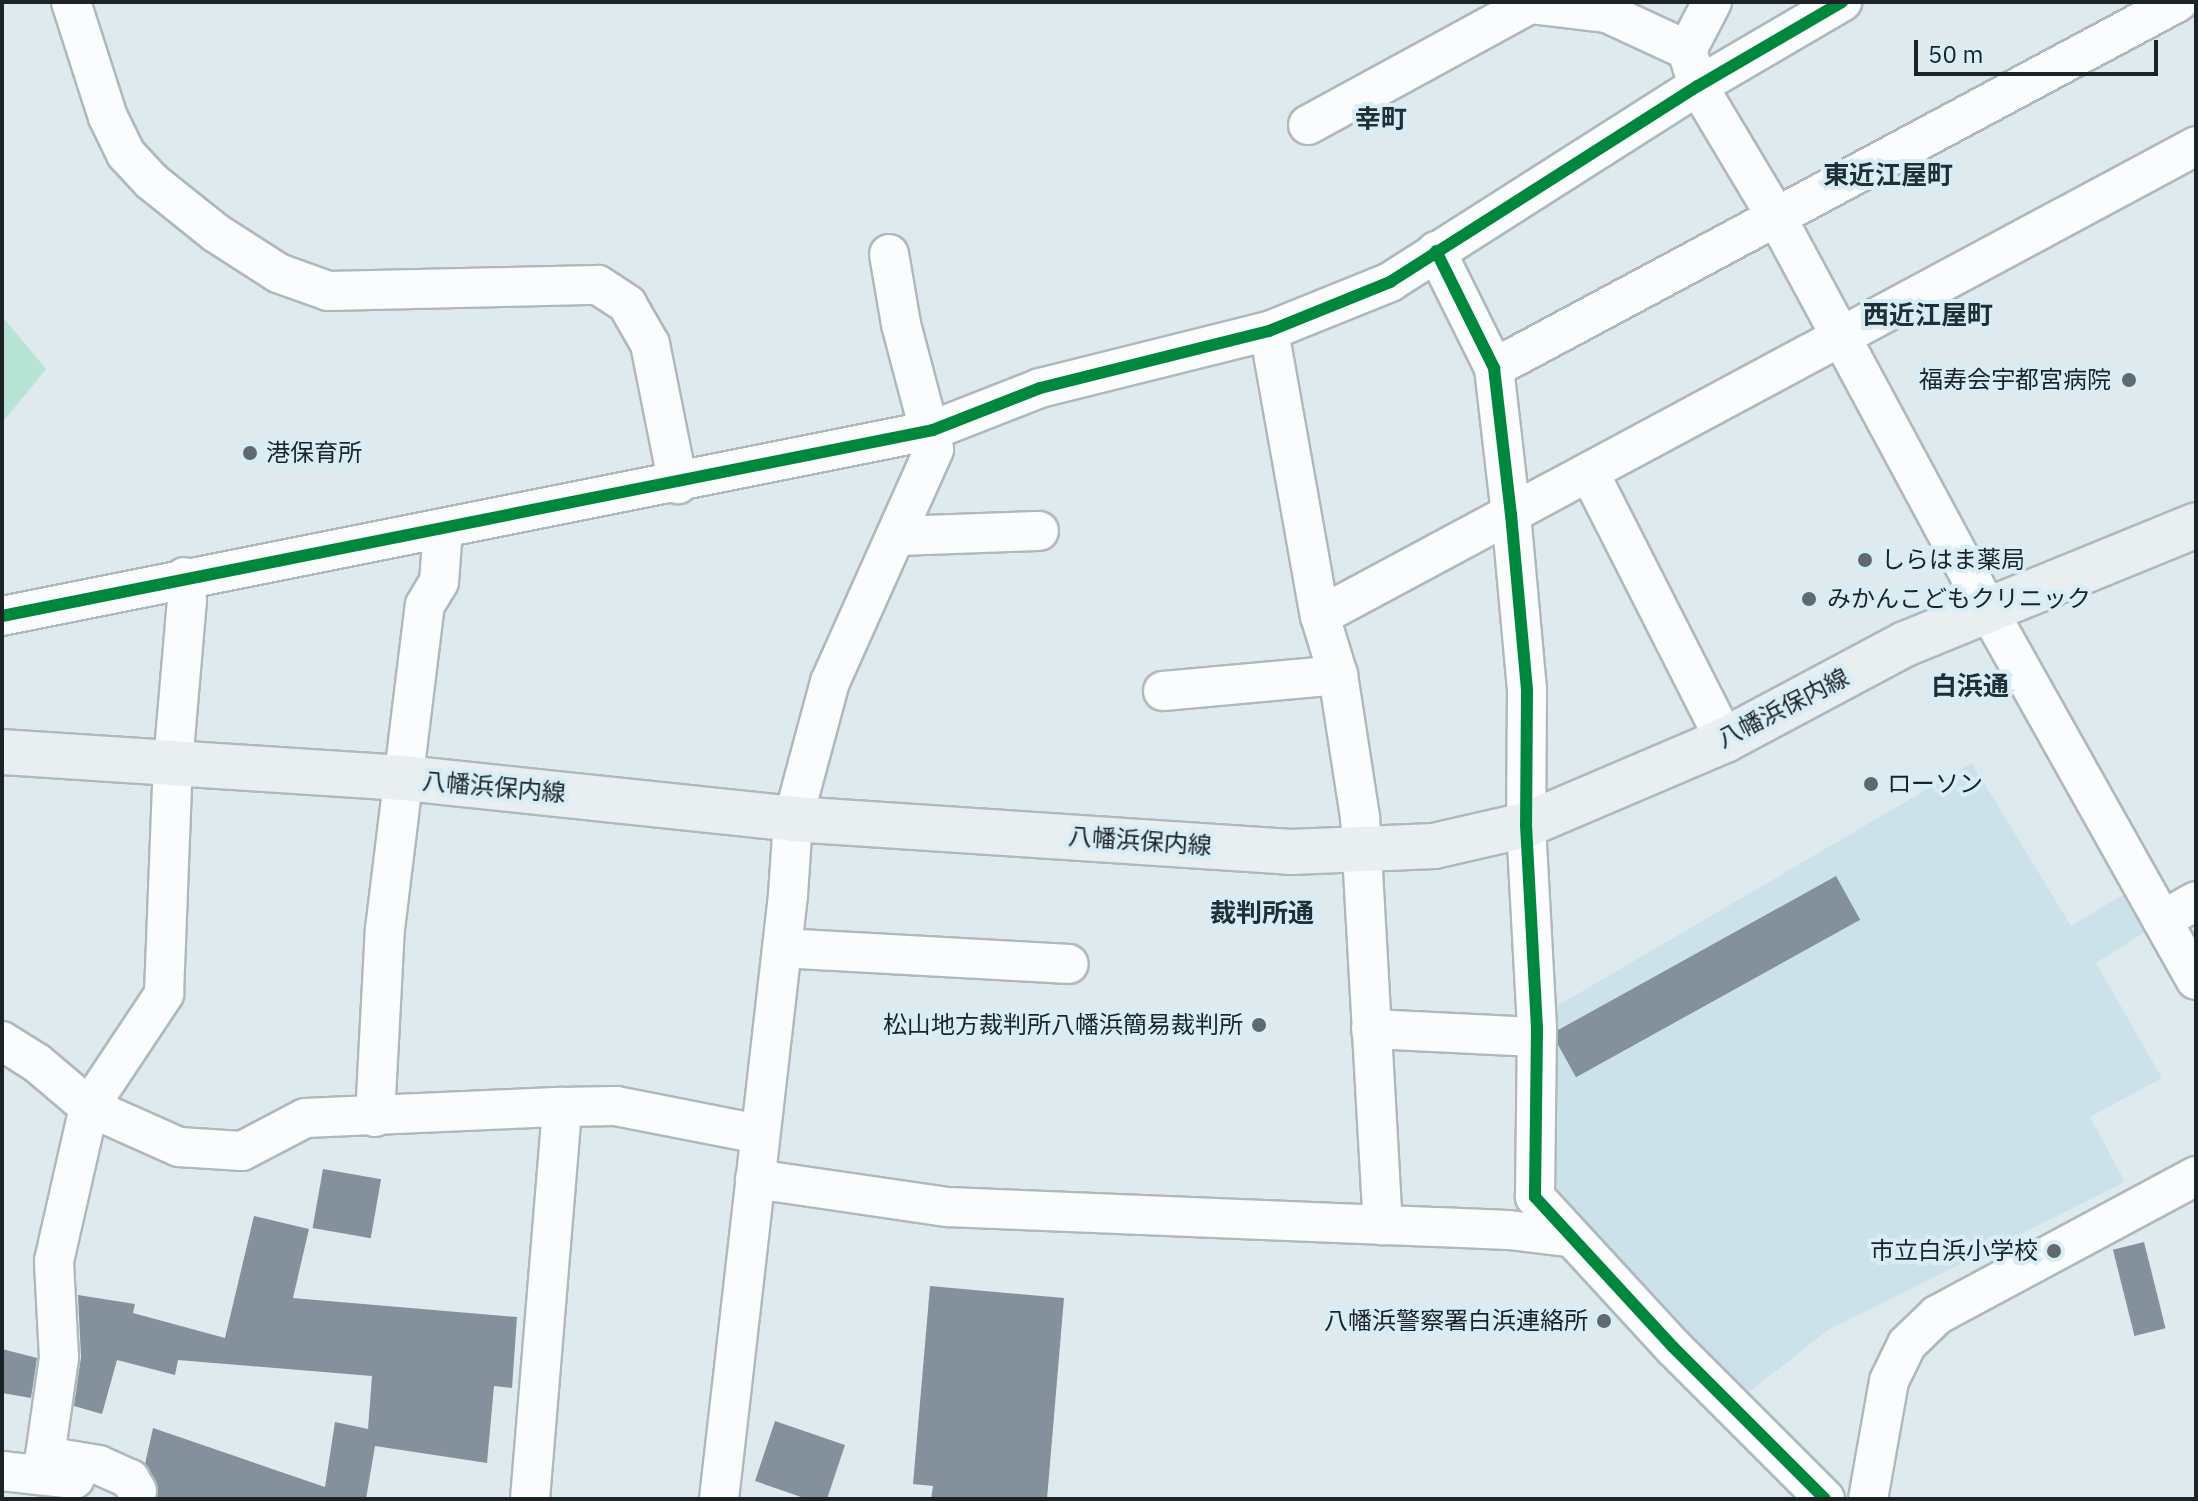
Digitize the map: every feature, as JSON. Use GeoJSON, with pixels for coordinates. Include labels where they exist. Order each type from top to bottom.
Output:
{"type":"FeatureCollection","features":[{"type":"Feature","properties":{"kind":"main road","name":"八幡浜保内線"},"geometry":{"type":"LineString","coordinates":[[2,752],[404,778],[793,819],[1292,852],[1434,846],[1526,825],[1725,740],[1905,644],[2191,535]]}},
{"type":"Feature","properties":{"kind":"street"},"geometry":{"type":"LineString","coordinates":[[71,2],[108,117],[126,154],[151,181],[216,233],[278,273],[328,291],[598,285],[627,304],[650,344],[678,484]]}},
{"type":"Feature","properties":{"kind":"street"},"geometry":{"type":"LineString","coordinates":[[1712,2],[1687,50],[1698,86],[1777,218],[1988,610],[2196,980]]}},
{"type":"Feature","properties":{"kind":"street"},"geometry":{"type":"LineString","coordinates":[[2,616],[184,577],[678,484],[933,430],[1040,388],[1269,331],[1390,282],[1698,86],[1842,2]]}},
{"type":"Feature","properties":{"kind":"street"},"geometry":{"type":"LineString","coordinates":[[1494,368],[2178,2]]}},
{"type":"Feature","properties":{"kind":"street"},"geometry":{"type":"LineString","coordinates":[[1308,125],[1530,4],[1607,13],[1687,50]]}},
{"type":"Feature","properties":{"kind":"street"},"geometry":{"type":"LineString","coordinates":[[1320,616],[2196,146]]}},
{"type":"Feature","properties":{"kind":"street"},"geometry":{"type":"LineString","coordinates":[[1436,251],[1494,368],[1511,514],[1527,690],[1526,825],[1536,1037],[1535,1197],[1567,1237],[1825,1499]]}},
{"type":"Feature","properties":{"kind":"street"},"geometry":{"type":"LineString","coordinates":[[719,1499],[782,948],[793,819],[830,682],[934,449],[933,430],[901,324],[889,254]]}},
{"type":"Feature","properties":{"kind":"street"},"geometry":{"type":"LineString","coordinates":[[1269,331],[1320,616],[1338,675],[1361,851],[1383,1225]]}},
{"type":"Feature","properties":{"kind":"street"},"geometry":{"type":"LineString","coordinates":[[1589,472],[1725,740]]}},
{"type":"Feature","properties":{"kind":"street"},"geometry":{"type":"LineString","coordinates":[[375,1117],[385,929],[425,605],[439,582],[443,529]]}},
{"type":"Feature","properties":{"kind":"street"},"geometry":{"type":"LineString","coordinates":[[896,536],[1039,531]]}},
{"type":"Feature","properties":{"kind":"street"},"geometry":{"type":"LineString","coordinates":[[148,1495],[130,1479],[99,1465],[45,1456],[59,1358],[54,1261],[89,1107],[164,994],[173,763],[187,601],[184,577]]}},
{"type":"Feature","properties":{"kind":"street"},"geometry":{"type":"LineString","coordinates":[[1163,691],[1338,675]]}},
{"type":"Feature","properties":{"kind":"street"},"geometry":{"type":"LineString","coordinates":[[2162,920],[2196,901]]}},
{"type":"Feature","properties":{"kind":"street"},"geometry":{"type":"LineString","coordinates":[[782,948],[1069,964]]}},
{"type":"Feature","properties":{"kind":"street"},"geometry":{"type":"LineString","coordinates":[[1371,1029],[1536,1037]]}},
{"type":"Feature","properties":{"kind":"street"},"geometry":{"type":"LineString","coordinates":[[2,1041],[37,1063],[89,1107],[179,1147],[242,1151],[305,1118],[562,1107],[616,1106],[759,1134]]}},
{"type":"Feature","properties":{"kind":"street"},"geometry":{"type":"LineString","coordinates":[[530,1499],[562,1107]]}},
{"type":"Feature","properties":{"kind":"street"},"geometry":{"type":"LineString","coordinates":[[1868,1499],[1889,1381],[1907,1344],[1937,1315],[2196,1176]]}},
{"type":"Feature","properties":{"kind":"street"},"geometry":{"type":"LineString","coordinates":[[755,1179],[948,1207],[1383,1225],[1567,1237]]}},
{"type":"Feature","properties":{"kind":"street"},"geometry":{"type":"LineString","coordinates":[[2,1471],[148,1495]]}},
{"type":"Feature","properties":{"kind":"shaded area"},"geometry":{"type":"Polygon","coordinates":[[[1972,763],[2071,926],[2131,890],[2153,927],[2096,963],[2162,1078],[2090,1117],[2125,1182],[1828,1330],[1743,1397],[1547,1192],[1545,1013],[1972,763]]]}},
{"type":"Feature","properties":{"kind":"green space"},"geometry":{"type":"Polygon","coordinates":[[[2,316],[46,369],[2,423],[2,316]]]}},
{"type":"Feature","properties":{"kind":"building"},"geometry":{"type":"Polygon","coordinates":[[[1836,876],[1860,920],[1576,1077],[1552,1034],[1836,876]]]}},
{"type":"Feature","properties":{"kind":"building"},"geometry":{"type":"Polygon","coordinates":[[[323,1169],[381,1179],[371,1238],[313,1228],[323,1169]]]}},
{"type":"Feature","properties":{"kind":"building"},"geometry":{"type":"Polygon","coordinates":[[[254,1216],[309,1229],[293,1298],[517,1317],[512,1388],[494,1386],[487,1463],[375,1446],[366,1499],[157,1499],[156,1481],[145,1464],[153,1428],[325,1487],[335,1422],[368,1429],[372,1376],[178,1360],[175,1375],[117,1360],[102,1414],[74,1406],[81,1357],[78,1295],[135,1304],[133,1313],[225,1338],[254,1216]]]}},
{"type":"Feature","properties":{"kind":"building"},"geometry":{"type":"Polygon","coordinates":[[[2144,1242],[2166,1328],[2134,1336],[2113,1250],[2144,1242]]]}},
{"type":"Feature","properties":{"kind":"building"},"geometry":{"type":"Polygon","coordinates":[[[930,1286],[1064,1298],[1047,1499],[931,1499],[933,1486],[913,1484],[930,1286]]]}},
{"type":"Feature","properties":{"kind":"building"},"geometry":{"type":"Polygon","coordinates":[[[2,1349],[37,1358],[31,1398],[2,1393],[2,1349]]]}},
{"type":"Feature","properties":{"kind":"building"},"geometry":{"type":"Polygon","coordinates":[[[775,1421],[845,1445],[827,1499],[807,1499],[755,1481],[775,1421]]]}},
{"type":"Feature","properties":{"kind":"cycle path"},"geometry":{"type":"LineString","coordinates":[[2,616],[933,430],[1040,388],[1269,331],[1390,282],[1698,86],[1842,2]]}},
{"type":"Feature","properties":{"kind":"cycle path"},"geometry":{"type":"LineString","coordinates":[[1436,251],[1494,368],[1511,514],[1527,690],[1526,825],[1537,1030],[1535,1197],[1673,1347],[1825,1499]]}},
{"type":"Feature","properties":{"kind":"place","name":"福寿会宇都宮病院"},"geometry":{"type":"Point","coordinates":[2129,380]}},
{"type":"Feature","properties":{"kind":"place","name":"港保育所"},"geometry":{"type":"Point","coordinates":[250,453]}},
{"type":"Feature","properties":{"kind":"place","name":"しらはま薬局"},"geometry":{"type":"Point","coordinates":[1865,560]}},
{"type":"Feature","properties":{"kind":"place","name":"みかんこどもクリニック"},"geometry":{"type":"Point","coordinates":[1809,599]}},
{"type":"Feature","properties":{"kind":"place","name":"ローソン"},"geometry":{"type":"Point","coordinates":[1871,784]}},
{"type":"Feature","properties":{"kind":"place","name":"松山地方裁判所八幡浜簡易裁判所"},"geometry":{"type":"Point","coordinates":[1259,1025]}},
{"type":"Feature","properties":{"kind":"place","name":"市立白浜小学校"},"geometry":{"type":"Point","coordinates":[2054,1251]}},
{"type":"Feature","properties":{"kind":"place","name":"八幡浜警察署白浜連絡所"},"geometry":{"type":"Point","coordinates":[1604,1321]}},
{"type":"Feature","properties":{"kind":"district","name":"幸町"},"geometry":{"type":"Point","coordinates":[1381,119]}},
{"type":"Feature","properties":{"kind":"district","name":"東近江屋町"},"geometry":{"type":"Point","coordinates":[1888,175]}},
{"type":"Feature","properties":{"kind":"district","name":"西近江屋町"},"geometry":{"type":"Point","coordinates":[1928,315]}},
{"type":"Feature","properties":{"kind":"district","name":"白浜通"},"geometry":{"type":"Point","coordinates":[1970,686]}},
{"type":"Feature","properties":{"kind":"district","name":"裁判所通"},"geometry":{"type":"Point","coordinates":[1262,913]}}]}
